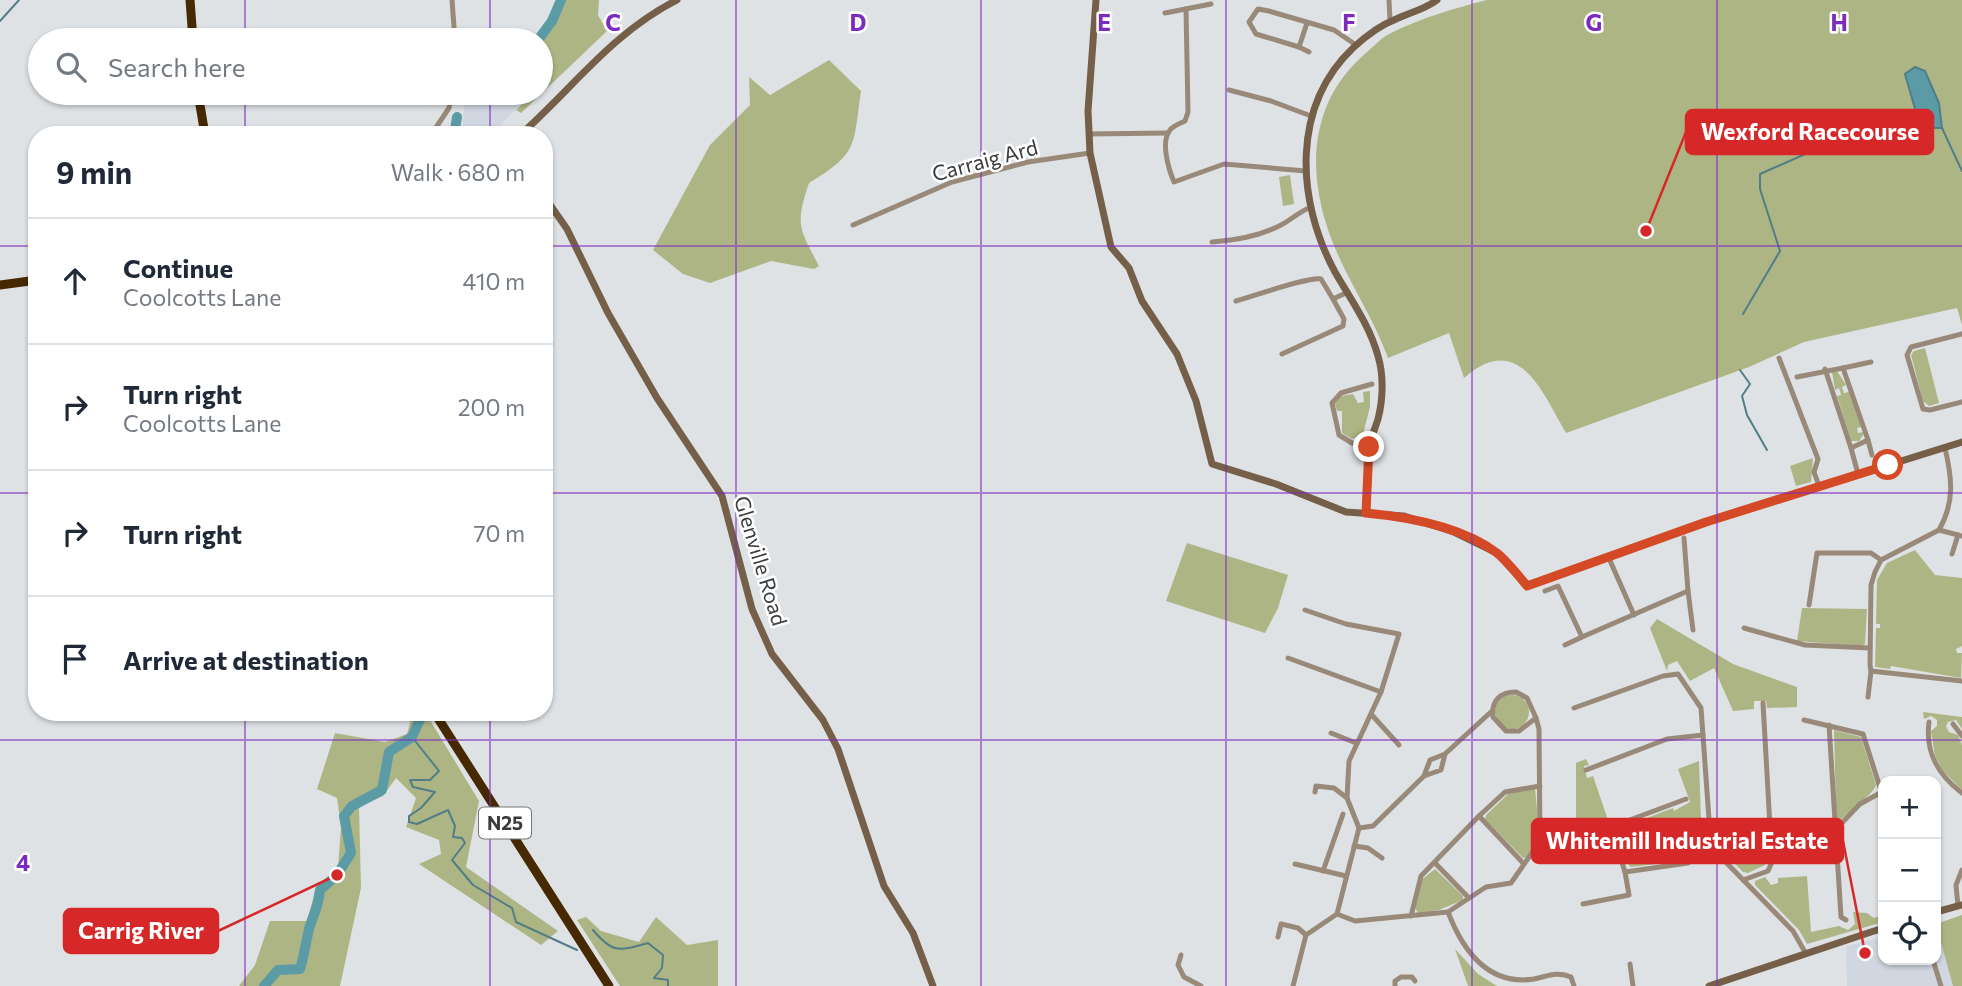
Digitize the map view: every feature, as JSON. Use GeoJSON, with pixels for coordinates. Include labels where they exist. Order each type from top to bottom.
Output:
{"type":"FeatureCollection","features":[{"type":"Feature","properties":{"kind":"highway"},"geometry":{"type":"LineString","coordinates":[[190,0],[191,28]]}},
{"type":"Feature","properties":{"kind":"highway"},"geometry":{"type":"LineString","coordinates":[[200,105],[204,126]]}},
{"type":"Feature","properties":{"kind":"highway"},"geometry":{"type":"LineString","coordinates":[[0,285],[28,281]]}},
{"type":"Feature","properties":{"kind":"highway","name":"N25"},"geometry":{"type":"LineString","coordinates":[[440,721],[609,986]]}},
{"type":"Feature","properties":{"kind":"street"},"geometry":{"type":"LineString","coordinates":[[452,0],[454,28]]}},
{"type":"Feature","properties":{"kind":"street"},"geometry":{"type":"LineString","coordinates":[[553,102],[606,48],[636,23],[677,0]]}},
{"type":"Feature","properties":{"kind":"street"},"geometry":{"type":"LineString","coordinates":[[1096,0],[1090,153],[1111,247],[1129,268],[1142,301],[1177,354],[1196,401],[1212,464],[1276,484],[1346,512],[1404,516],[1454,532],[1497,553],[1527,586],[1608,556],[1819,486],[1962,442]]}},
{"type":"Feature","properties":{"kind":"street"},"geometry":{"type":"LineString","coordinates":[[1389,0],[1390,21]]}},
{"type":"Feature","properties":{"kind":"street"},"geometry":{"type":"LineString","coordinates":[[1366,513],[1369,447],[1379,416],[1382,383],[1379,358],[1366,322],[1326,253],[1311,207],[1306,171],[1311,116],[1328,79],[1356,45],[1390,21],[1429,6],[1437,0]]}},
{"type":"Feature","properties":{"kind":"street"},"geometry":{"type":"LineString","coordinates":[[1165,13],[1211,4]]}},
{"type":"Feature","properties":{"kind":"street"},"geometry":{"type":"LineString","coordinates":[[1089,134],[1168,133],[1185,121],[1188,112],[1186,9]]}},
{"type":"Feature","properties":{"kind":"street"},"geometry":{"type":"LineString","coordinates":[[1309,52],[1256,34],[1249,22],[1258,9],[1334,30],[1356,45]]}},
{"type":"Feature","properties":{"kind":"street"},"geometry":{"type":"LineString","coordinates":[[1299,47],[1307,23]]}},
{"type":"Feature","properties":{"kind":"street"},"geometry":{"type":"LineString","coordinates":[[1229,90],[1311,116]]}},
{"type":"Feature","properties":{"kind":"street"},"geometry":{"type":"LineString","coordinates":[[436,126],[450,105]]}},
{"type":"Feature","properties":{"kind":"street"},"geometry":{"type":"LineString","coordinates":[[529,126],[550,105]]}},
{"type":"Feature","properties":{"kind":"street"},"geometry":{"type":"LineString","coordinates":[[1168,133],[1168,167],[1174,183],[1224,164],[1306,171]]}},
{"type":"Feature","properties":{"kind":"street","name":"Carraig Ard"},"geometry":{"type":"LineString","coordinates":[[853,225],[952,182],[1028,162],[1090,153]]}},
{"type":"Feature","properties":{"kind":"street"},"geometry":{"type":"LineString","coordinates":[[1212,242],[1245,239],[1280,226],[1297,213],[1311,207]]}},
{"type":"Feature","properties":{"kind":"street","name":"Glenville Road"},"geometry":{"type":"LineString","coordinates":[[553,209],[567,229],[608,313],[657,398],[722,496],[752,609],[772,654],[823,720],[838,748],[884,886],[913,933],[933,986]]}},
{"type":"Feature","properties":{"kind":"street"},"geometry":{"type":"LineString","coordinates":[[1236,301],[1311,278],[1321,279],[1344,319],[1343,326],[1282,354]]}},
{"type":"Feature","properties":{"kind":"street"},"geometry":{"type":"LineString","coordinates":[[1333,299],[1348,292]]}},
{"type":"Feature","properties":{"kind":"street"},"geometry":{"type":"LineString","coordinates":[[1962,334],[1910,347],[1907,355],[1923,409],[1930,410],[1962,402]]}},
{"type":"Feature","properties":{"kind":"street"},"geometry":{"type":"LineString","coordinates":[[1779,358],[1818,459],[1814,472],[1819,486]]}},
{"type":"Feature","properties":{"kind":"street"},"geometry":{"type":"LineString","coordinates":[[1797,377],[1825,369],[1871,362]]}},
{"type":"Feature","properties":{"kind":"street"},"geometry":{"type":"LineString","coordinates":[[1843,368],[1872,455]]}},
{"type":"Feature","properties":{"kind":"street"},"geometry":{"type":"LineString","coordinates":[[1825,369],[1858,474]]}},
{"type":"Feature","properties":{"kind":"street"},"geometry":{"type":"LineString","coordinates":[[1369,447],[1352,443],[1339,435],[1332,403],[1341,393],[1372,384]]}},
{"type":"Feature","properties":{"kind":"street"},"geometry":{"type":"LineString","coordinates":[[1851,448],[1868,440]]}},
{"type":"Feature","properties":{"kind":"street"},"geometry":{"type":"LineString","coordinates":[[1868,697],[1871,671],[1871,585],[1881,560],[1939,530],[1951,501],[1951,474],[1945,448]]}},
{"type":"Feature","properties":{"kind":"street"},"geometry":{"type":"LineString","coordinates":[[1939,530],[1960,536],[1952,554]]}},
{"type":"Feature","properties":{"kind":"street"},"geometry":{"type":"LineString","coordinates":[[1684,538],[1693,630]]}},
{"type":"Feature","properties":{"kind":"street"},"geometry":{"type":"LineString","coordinates":[[1809,605],[1817,553],[1871,553],[1881,560]]}},
{"type":"Feature","properties":{"kind":"street"},"geometry":{"type":"LineString","coordinates":[[1608,556],[1634,615]]}},
{"type":"Feature","properties":{"kind":"street"},"geometry":{"type":"LineString","coordinates":[[1545,591],[1558,586],[1581,637]]}},
{"type":"Feature","properties":{"kind":"street"},"geometry":{"type":"LineString","coordinates":[[1565,645],[1688,591]]}},
{"type":"Feature","properties":{"kind":"street"},"geometry":{"type":"LineString","coordinates":[[1293,986],[1306,935],[1337,914],[1359,828],[1347,798],[1349,761],[1381,692],[1399,634],[1346,624],[1305,610]]}},
{"type":"Feature","properties":{"kind":"street"},"geometry":{"type":"LineString","coordinates":[[1744,628],[1805,645],[1870,649]]}},
{"type":"Feature","properties":{"kind":"street"},"geometry":{"type":"LineString","coordinates":[[1288,658],[1381,692]]}},
{"type":"Feature","properties":{"kind":"street"},"geometry":{"type":"LineString","coordinates":[[1871,671],[1962,681]]}},
{"type":"Feature","properties":{"kind":"street"},"geometry":{"type":"LineString","coordinates":[[1574,708],[1662,676],[1678,674],[1701,708],[1711,847],[1793,931],[1805,952]]}},
{"type":"Feature","properties":{"kind":"street"},"geometry":{"type":"LineString","coordinates":[[1337,914],[1355,921],[1448,912],[1486,887],[1511,883],[1541,841],[1536,718],[1527,698],[1516,692],[1502,694],[1492,711],[1445,754],[1430,760],[1424,776]]}},
{"type":"Feature","properties":{"kind":"street"},"geometry":{"type":"LineString","coordinates":[[1743,880],[1768,871],[1772,862],[1763,703]]}},
{"type":"Feature","properties":{"kind":"street"},"geometry":{"type":"LineString","coordinates":[[1492,711],[1495,723],[1506,731],[1519,731],[1536,718]]}},
{"type":"Feature","properties":{"kind":"street"},"geometry":{"type":"LineString","coordinates":[[1371,714],[1399,745]]}},
{"type":"Feature","properties":{"kind":"street"},"geometry":{"type":"LineString","coordinates":[[1804,720],[1863,734],[1878,782]]}},
{"type":"Feature","properties":{"kind":"street"},"geometry":{"type":"LineString","coordinates":[[1929,722],[1929,747],[1933,761],[1941,774],[1962,793]]}},
{"type":"Feature","properties":{"kind":"street"},"geometry":{"type":"LineString","coordinates":[[1953,724],[1962,736]]}},
{"type":"Feature","properties":{"kind":"street"},"geometry":{"type":"LineString","coordinates":[[1829,725],[1842,916],[1846,920]]}},
{"type":"Feature","properties":{"kind":"street"},"geometry":{"type":"LineString","coordinates":[[1331,733],[1356,743]]}},
{"type":"Feature","properties":{"kind":"street"},"geometry":{"type":"LineString","coordinates":[[1586,770],[1667,739],[1703,735]]}},
{"type":"Feature","properties":{"kind":"street"},"geometry":{"type":"LineString","coordinates":[[1359,828],[1373,826],[1424,776],[1441,769],[1445,754]]}},
{"type":"Feature","properties":{"kind":"street"},"geometry":{"type":"LineString","coordinates":[[1315,792],[1316,786],[1334,788],[1347,798]]}},
{"type":"Feature","properties":{"kind":"street"},"geometry":{"type":"LineString","coordinates":[[1411,916],[1417,881],[1479,816],[1506,792],[1540,786]]}},
{"type":"Feature","properties":{"kind":"street"},"geometry":{"type":"LineString","coordinates":[[1835,831],[1860,804],[1878,797]]}},
{"type":"Feature","properties":{"kind":"street"},"geometry":{"type":"LineString","coordinates":[[1583,904],[1629,895],[1611,827],[1686,799]]}},
{"type":"Feature","properties":{"kind":"street"},"geometry":{"type":"LineString","coordinates":[[1323,871],[1343,814]]}},
{"type":"Feature","properties":{"kind":"street"},"geometry":{"type":"LineString","coordinates":[[1479,816],[1524,864]]}},
{"type":"Feature","properties":{"kind":"street"},"geometry":{"type":"LineString","coordinates":[[1541,841],[1567,845]]}},
{"type":"Feature","properties":{"kind":"street"},"geometry":{"type":"LineString","coordinates":[[1354,846],[1368,848],[1382,858]]}},
{"type":"Feature","properties":{"kind":"street"},"geometry":{"type":"LineString","coordinates":[[1625,872],[1688,863],[1711,847]]}},
{"type":"Feature","properties":{"kind":"street"},"geometry":{"type":"LineString","coordinates":[[1435,863],[1468,897]]}},
{"type":"Feature","properties":{"kind":"street"},"geometry":{"type":"LineString","coordinates":[[1295,864],[1346,876]]}},
{"type":"Feature","properties":{"kind":"street"},"geometry":{"type":"LineString","coordinates":[[1941,911],[1960,905],[1956,885],[1962,870]]}},
{"type":"Feature","properties":{"kind":"street"},"geometry":{"type":"LineString","coordinates":[[1448,912],[1456,933],[1468,951],[1504,983],[1562,973],[1571,977],[1574,986]]}},
{"type":"Feature","properties":{"kind":"street"},"geometry":{"type":"LineString","coordinates":[[1278,937],[1281,924],[1298,928],[1306,935]]}},
{"type":"Feature","properties":{"kind":"street"},"geometry":{"type":"LineString","coordinates":[[1709,986],[1878,930]]}},
{"type":"Feature","properties":{"kind":"street"},"geometry":{"type":"LineString","coordinates":[[1181,955],[1178,965],[1184,977],[1201,986]]}},
{"type":"Feature","properties":{"kind":"street"},"geometry":{"type":"LineString","coordinates":[[1630,964],[1633,986]]}},
{"type":"Feature","properties":{"kind":"street"},"geometry":{"type":"LineString","coordinates":[[1935,965],[1941,986]]}},
{"type":"Feature","properties":{"kind":"street"},"geometry":{"type":"LineString","coordinates":[[1395,986],[1395,981],[1401,977],[1412,977],[1415,981]]}},
{"type":"Feature","properties":{"kind":"shaded area"},"geometry":{"type":"Polygon","coordinates":[[[465,105],[521,105],[499,126],[463,126],[465,105]]]}},
{"type":"Feature","properties":{"kind":"shaded area"},"geometry":{"type":"Polygon","coordinates":[[[1962,915],[1962,986],[1847,986],[1846,946],[1878,938],[1878,965],[1941,965],[1941,922],[1962,915]]]}},
{"type":"Feature","properties":{"kind":"green space"},"geometry":{"type":"Polygon","coordinates":[[[560,0],[599,0],[598,15],[607,31],[553,82],[553,28],[547,28],[560,0]]]}},
{"type":"Feature","properties":{"kind":"green space"},"geometry":{"type":"Polygon","coordinates":[[[1487,0],[1962,0],[1962,325],[1957,308],[1804,342],[1749,367],[1566,433],[1538,385],[1527,372],[1514,363],[1500,361],[1483,365],[1464,378],[1449,333],[1388,358],[1341,262],[1326,222],[1316,169],[1322,119],[1332,95],[1346,73],[1384,37],[1426,18],[1487,0]]]}},
{"type":"Feature","properties":{"kind":"green space"},"geometry":{"type":"Polygon","coordinates":[[[829,60],[861,91],[851,146],[837,164],[809,183],[802,208],[803,234],[819,266],[814,269],[771,261],[710,283],[683,274],[653,250],[710,145],[750,105],[749,77],[770,95],[829,60]]]}},
{"type":"Feature","properties":{"kind":"green space"},"geometry":{"type":"Polygon","coordinates":[[[521,105],[529,105],[521,113],[516,110],[521,105]]]}},
{"type":"Feature","properties":{"kind":"green space"},"geometry":{"type":"Polygon","coordinates":[[[1290,175],[1294,204],[1283,206],[1279,177],[1290,175]]]}},
{"type":"Feature","properties":{"kind":"green space"},"geometry":{"type":"Polygon","coordinates":[[[1925,348],[1939,403],[1929,406],[1923,401],[1911,355],[1914,351],[1925,348]]]}},
{"type":"Feature","properties":{"kind":"green space"},"geometry":{"type":"Polygon","coordinates":[[[1837,371],[1846,385],[1842,387],[1844,393],[1849,392],[1861,427],[1857,428],[1858,433],[1863,432],[1859,441],[1851,441],[1837,396],[1841,395],[1839,388],[1835,390],[1832,372],[1837,371]]]}},
{"type":"Feature","properties":{"kind":"green space"},"geometry":{"type":"Polygon","coordinates":[[[1370,391],[1370,407],[1363,434],[1352,439],[1342,433],[1342,411],[1337,411],[1335,404],[1341,396],[1353,394],[1358,403],[1364,402],[1363,392],[1370,391]]]}},
{"type":"Feature","properties":{"kind":"green space"},"geometry":{"type":"Polygon","coordinates":[[[1813,458],[1811,482],[1796,486],[1790,466],[1813,458]]]}},
{"type":"Feature","properties":{"kind":"green space"},"geometry":{"type":"Polygon","coordinates":[[[1187,543],[1288,575],[1278,608],[1265,633],[1166,601],[1187,543]]]}},
{"type":"Feature","properties":{"kind":"green space"},"geometry":{"type":"Polygon","coordinates":[[[1915,550],[1935,575],[1962,578],[1962,646],[1956,649],[1957,653],[1962,653],[1961,678],[1891,666],[1890,669],[1875,667],[1876,628],[1880,628],[1880,624],[1876,624],[1877,580],[1887,563],[1915,550]]]}},
{"type":"Feature","properties":{"kind":"green space"},"geometry":{"type":"Polygon","coordinates":[[[1802,608],[1867,609],[1865,644],[1861,646],[1797,641],[1802,608]]]}},
{"type":"Feature","properties":{"kind":"green space"},"geometry":{"type":"Polygon","coordinates":[[[1657,619],[1733,664],[1797,687],[1797,707],[1767,708],[1766,701],[1754,701],[1754,709],[1733,711],[1714,668],[1690,681],[1677,661],[1668,665],[1667,671],[1650,628],[1657,619]]]}},
{"type":"Feature","properties":{"kind":"green space"},"geometry":{"type":"Polygon","coordinates":[[[1512,695],[1524,700],[1529,712],[1524,724],[1512,729],[1500,724],[1495,712],[1500,700],[1512,695]]]}},
{"type":"Feature","properties":{"kind":"green space"},"geometry":{"type":"Polygon","coordinates":[[[1923,712],[1962,717],[1962,729],[1956,720],[1948,722],[1946,726],[1949,732],[1958,735],[1962,745],[1962,790],[1942,770],[1935,756],[1931,731],[1937,726],[1937,720],[1931,716],[1924,719],[1923,712]]]}},
{"type":"Feature","properties":{"kind":"green space"},"geometry":{"type":"Polygon","coordinates":[[[410,721],[430,721],[479,801],[466,867],[558,931],[541,945],[419,864],[441,854],[439,840],[406,827],[416,798],[396,778],[383,796],[359,807],[361,888],[340,986],[239,986],[255,965],[270,921],[307,921],[316,888],[338,868],[341,827],[337,798],[317,789],[335,733],[385,742],[407,734],[410,721]]]}},
{"type":"Feature","properties":{"kind":"green space"},"geometry":{"type":"Polygon","coordinates":[[[1834,730],[1861,737],[1876,785],[1840,821],[1837,821],[1836,813],[1834,730]]]}},
{"type":"Feature","properties":{"kind":"green space"},"geometry":{"type":"Polygon","coordinates":[[[1586,759],[1589,765],[1584,766],[1587,778],[1593,776],[1609,823],[1576,827],[1576,763],[1586,759]]]}},
{"type":"Feature","properties":{"kind":"green space"},"geometry":{"type":"Polygon","coordinates":[[[1699,761],[1702,848],[1682,861],[1631,867],[1625,861],[1618,829],[1673,808],[1674,811],[1690,802],[1678,769],[1699,761]]]}},
{"type":"Feature","properties":{"kind":"green space"},"geometry":{"type":"Polygon","coordinates":[[[1535,788],[1539,831],[1535,845],[1527,857],[1523,858],[1485,819],[1508,794],[1535,788]]]}},
{"type":"Feature","properties":{"kind":"green space"},"geometry":{"type":"Polygon","coordinates":[[[1740,821],[1742,846],[1767,844],[1765,865],[1748,873],[1743,872],[1723,850],[1714,830],[1713,822],[1740,821]]]}},
{"type":"Feature","properties":{"kind":"green space"},"geometry":{"type":"Polygon","coordinates":[[[1435,869],[1463,896],[1463,900],[1439,910],[1418,913],[1415,908],[1420,881],[1435,869]]]}},
{"type":"Feature","properties":{"kind":"green space"},"geometry":{"type":"Polygon","coordinates":[[[1807,876],[1811,932],[1839,926],[1848,930],[1855,924],[1853,912],[1878,917],[1878,923],[1807,944],[1799,930],[1755,885],[1755,881],[1765,877],[1771,885],[1778,883],[1778,878],[1807,876]]]}},
{"type":"Feature","properties":{"kind":"green space"},"geometry":{"type":"Polygon","coordinates":[[[1962,915],[1962,986],[1953,986],[1941,942],[1941,922],[1962,915]]]}},
{"type":"Feature","properties":{"kind":"green space"},"geometry":{"type":"Polygon","coordinates":[[[586,917],[601,931],[639,942],[656,917],[687,945],[718,940],[718,986],[620,986],[577,920],[586,917]]]}},
{"type":"Feature","properties":{"kind":"green space"},"geometry":{"type":"Polygon","coordinates":[[[1455,949],[1478,974],[1497,986],[1468,986],[1455,949]]]}},
{"type":"Feature","properties":{"kind":"water"},"geometry":{"type":"Polygon","coordinates":[[[1915,67],[1925,71],[1939,103],[1942,128],[1915,128],[1915,109],[1905,74],[1915,67]]]}},
{"type":"Feature","properties":{"kind":"waterway"},"geometry":{"type":"LineString","coordinates":[[0,21],[19,0]]}},
{"type":"Feature","properties":{"kind":"waterway"},"geometry":{"type":"LineString","coordinates":[[547,28],[561,0]]}},
{"type":"Feature","properties":{"kind":"waterway"},"geometry":{"type":"LineString","coordinates":[[456,126],[457,117]]}},
{"type":"Feature","properties":{"kind":"waterway"},"geometry":{"type":"LineString","coordinates":[[1743,314],[1780,251],[1760,189],[1760,174],[1821,147],[1892,126]]}},
{"type":"Feature","properties":{"kind":"waterway"},"geometry":{"type":"LineString","coordinates":[[1942,128],[1962,171]]}},
{"type":"Feature","properties":{"kind":"waterway"},"geometry":{"type":"LineString","coordinates":[[1740,370],[1750,384],[1742,396],[1747,415],[1767,450]]}},
{"type":"Feature","properties":{"kind":"waterway"},"geometry":{"type":"LineString","coordinates":[[264,986],[278,970],[300,969],[320,890],[337,875],[351,853],[344,816],[352,806],[382,790],[389,752],[412,737],[419,721]]}},
{"type":"Feature","properties":{"kind":"waterway"},"geometry":{"type":"LineString","coordinates":[[412,737],[439,771],[430,780],[410,780],[413,787],[435,792],[421,808],[409,816],[409,822],[417,824],[448,810],[455,826],[453,837],[462,838],[465,843],[452,860],[473,885],[512,908],[516,922],[577,950]]}},
{"type":"Feature","properties":{"kind":"waterway"},"geometry":{"type":"LineString","coordinates":[[593,930],[612,947],[623,949],[648,943],[663,955],[662,968],[654,978],[668,980],[668,986]]}},
{"type":"Feature","properties":{"kind":"place","name":"Wexford Racecourse"},"geometry":{"type":"Point","coordinates":[1646,231]}},
{"type":"Feature","properties":{"kind":"place","name":"Carrig River"},"geometry":{"type":"Point","coordinates":[337,875]}},
{"type":"Feature","properties":{"kind":"place","name":"Whitemill Industrial Estate"},"geometry":{"type":"Point","coordinates":[1865,953]}},
{"type":"Feature","properties":{"kind":"route"},"geometry":{"type":"LineString","coordinates":[[1369,447],[1366,513],[1404,516],[1454,532],[1497,553],[1527,586],[1706,522],[1888,465]]}}]}
